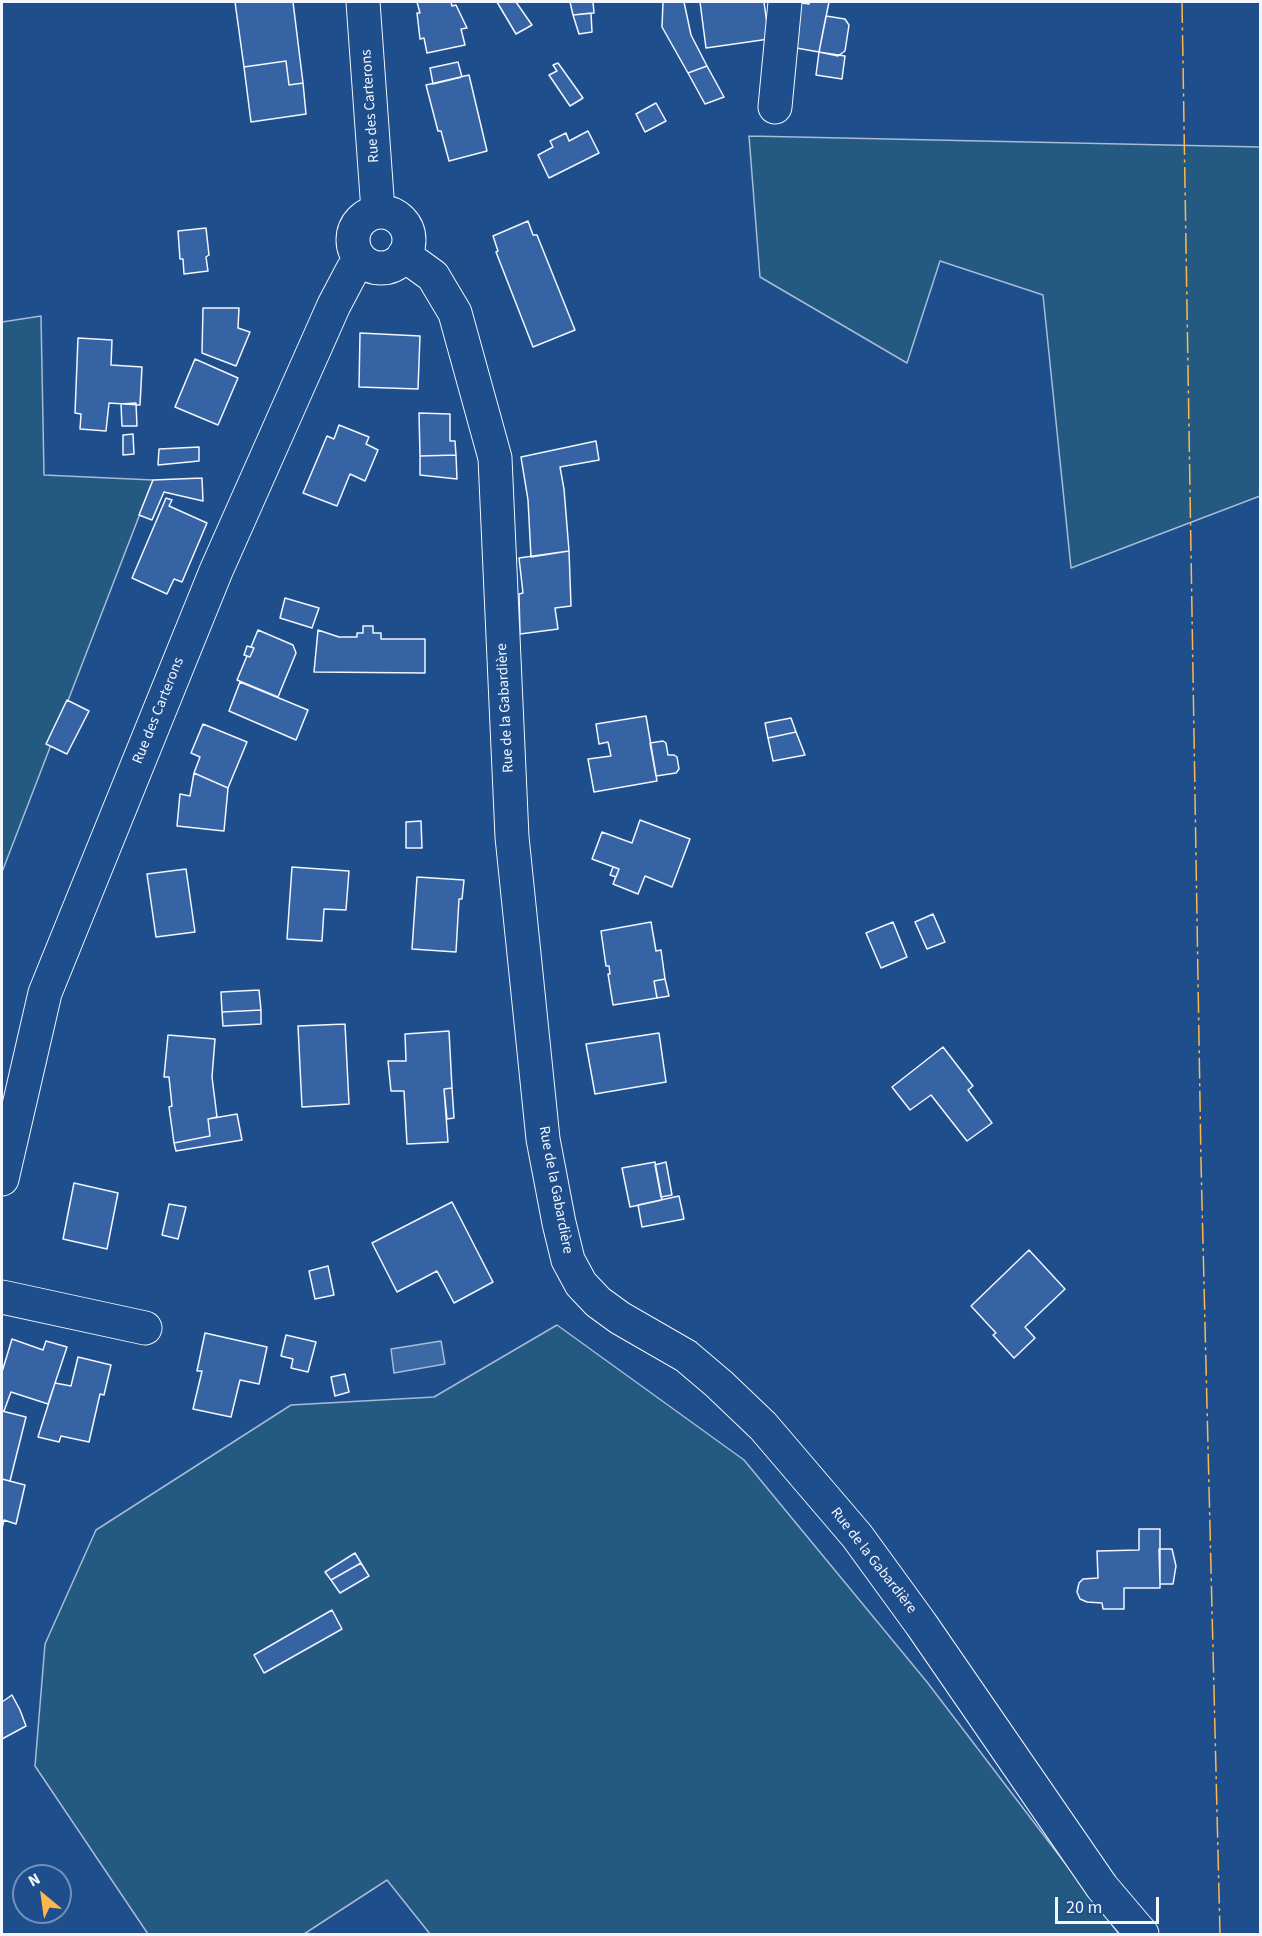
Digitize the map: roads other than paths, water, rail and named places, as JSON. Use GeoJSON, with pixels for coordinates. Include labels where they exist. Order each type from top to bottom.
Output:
{"type":"FeatureCollection","features":[{"type":"Feature","properties":{"kind":"street","name":"Rue des Carterons"},"geometry":{"type":"LineString","coordinates":[[363,2],[378,211]]}},
{"type":"Feature","properties":{"kind":"street"},"geometry":{"type":"LineString","coordinates":[[775,107],[786,2]]}},
{"type":"Feature","properties":{"kind":"street"},"geometry":{"type":"LineString","coordinates":[[378,211],[396,216],[403,222],[409,238],[404,255],[389,267],[370,266],[362,261],[356,254],[352,236],[361,219],[378,211]]}},
{"type":"Feature","properties":{"kind":"street","name":"Rue de la Gabardière"},"geometry":{"type":"LineString","coordinates":[[404,255],[433,276],[455,313],[495,458],[512,837],[543,1139],[568,1260],[581,1284],[598,1302],[620,1318],[686,1356],[763,1426],[850,1528],[921,1624],[1102,1887],[1142,1935]]}},
{"type":"Feature","properties":{"kind":"street","name":"Rue des Carterons"},"geometry":{"type":"LineString","coordinates":[[2,1179],[49,982],[216,571],[334,305],[353,269],[362,261]]}},
{"type":"Feature","properties":{"kind":"street"},"geometry":{"type":"LineString","coordinates":[[2,1297],[145,1328]]}}]}
